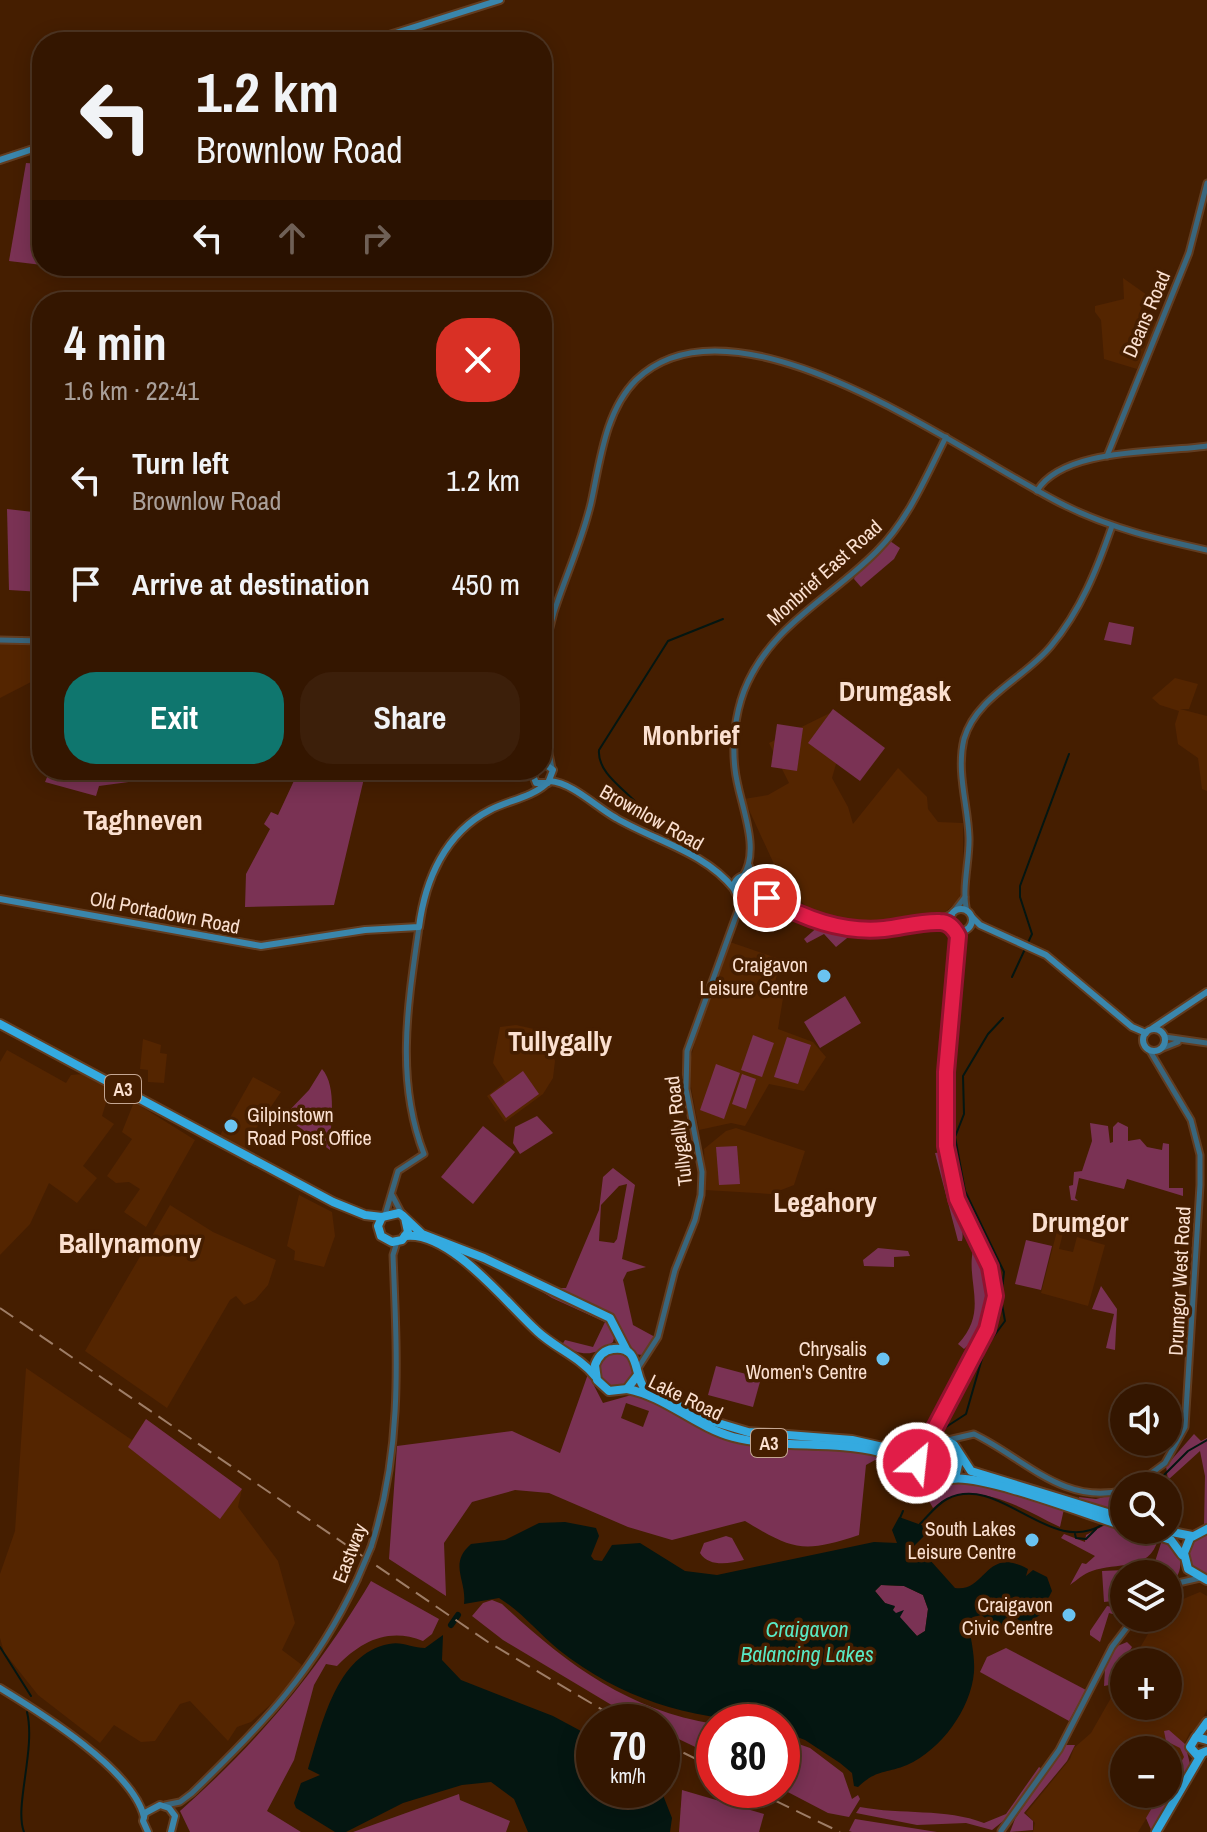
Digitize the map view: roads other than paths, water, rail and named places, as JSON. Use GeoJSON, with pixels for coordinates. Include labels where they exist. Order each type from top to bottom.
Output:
{"type":"FeatureCollection","features":[{"type":"Feature","properties":{"kind":"highway","name":"A3"},"geometry":{"type":"LineString","coordinates":[[0,1024],[245,1155],[365,1215],[384,1216],[392,1212],[404,1216],[422,1234],[610,1318],[637,1372]]}},
{"type":"Feature","properties":{"kind":"highway","name":"A3"},"geometry":{"type":"LineString","coordinates":[[365,1215],[381,1235],[401,1239],[417,1236],[453,1254],[557,1347],[585,1364],[609,1391],[627,1389]]}},
{"type":"Feature","properties":{"kind":"highway"},"geometry":{"type":"LineString","coordinates":[[381,1235],[384,1216]]}},
{"type":"Feature","properties":{"kind":"highway"},"geometry":{"type":"LineString","coordinates":[[401,1239],[408,1227],[404,1216]]}},
{"type":"Feature","properties":{"kind":"highway"},"geometry":{"type":"LineString","coordinates":[[595,1377],[595,1365],[605,1351],[615,1348],[630,1354]]}},
{"type":"Feature","properties":{"kind":"highway"},"geometry":{"type":"LineString","coordinates":[[627,1389],[637,1372]]}},
{"type":"Feature","properties":{"kind":"highway","name":"Lake Road"},"geometry":{"type":"LineString","coordinates":[[637,1372],[645,1389],[708,1420],[742,1431],[775,1437],[852,1440],[909,1453],[924,1444]]}},
{"type":"Feature","properties":{"kind":"highway","name":"Lake Road"},"geometry":{"type":"LineString","coordinates":[[627,1389],[729,1435],[759,1442],[870,1449],[907,1459],[918,1466]]}},
{"type":"Feature","properties":{"kind":"highway","name":"A3"},"geometry":{"type":"LineString","coordinates":[[924,1444],[944,1439],[976,1473],[1110,1517]]}},
{"type":"Feature","properties":{"kind":"highway"},"geometry":{"type":"LineString","coordinates":[[918,1466],[924,1444]]}},
{"type":"Feature","properties":{"kind":"highway"},"geometry":{"type":"LineString","coordinates":[[951,1479],[959,1469],[959,1453]]}},
{"type":"Feature","properties":{"kind":"highway","name":"A3"},"geometry":{"type":"LineString","coordinates":[[918,1466],[930,1481],[963,1477],[1110,1517]]}},
{"type":"Feature","properties":{"kind":"highway"},"geometry":{"type":"LineString","coordinates":[[1185,1562],[1186,1543],[1192,1536],[1207,1529]]}},
{"type":"Feature","properties":{"kind":"highway"},"geometry":{"type":"LineString","coordinates":[[1182,1534],[1192,1536]]}},
{"type":"Feature","properties":{"kind":"highway"},"geometry":{"type":"LineString","coordinates":[[1176,1544],[1185,1562],[1204,1579]]}},
{"type":"Feature","properties":{"kind":"highway"},"geometry":{"type":"LineString","coordinates":[[1192,1767],[1190,1744],[1207,1722]]}},
{"type":"Feature","properties":{"kind":"highway"},"geometry":{"type":"LineString","coordinates":[[1196,1737],[1207,1740]]}},
{"type":"Feature","properties":{"kind":"highway"},"geometry":{"type":"LineString","coordinates":[[1192,1751],[1204,1753]]}},
{"type":"Feature","properties":{"kind":"highway"},"geometry":{"type":"LineString","coordinates":[[1156,1832],[1192,1767],[1204,1753]]}},
{"type":"Feature","properties":{"kind":"main road"},"geometry":{"type":"LineString","coordinates":[[399,32],[500,0]]}},
{"type":"Feature","properties":{"kind":"main road"},"geometry":{"type":"LineString","coordinates":[[0,160],[32,149]]}},
{"type":"Feature","properties":{"kind":"main road","name":"Brownlow Road"},"geometry":{"type":"LineString","coordinates":[[552,769],[566,786],[618,820],[654,836],[723,877],[736,892]]}},
{"type":"Feature","properties":{"kind":"main road"},"geometry":{"type":"LineString","coordinates":[[419,927],[426,888],[448,846],[482,815],[549,780]]}},
{"type":"Feature","properties":{"kind":"main road"},"geometry":{"type":"LineString","coordinates":[[527,794],[533,781]]}},
{"type":"Feature","properties":{"kind":"main road","name":"Brownlow Road"},"geometry":{"type":"LineString","coordinates":[[533,781],[566,786]]}},
{"type":"Feature","properties":{"kind":"main road","name":"Brownlow Road"},"geometry":{"type":"LineString","coordinates":[[723,877],[754,881]]}},
{"type":"Feature","properties":{"kind":"main road"},"geometry":{"type":"LineString","coordinates":[[740,877],[736,892],[772,901],[819,922],[856,929],[938,922],[953,912],[970,914],[980,925],[1029,945],[1082,984],[1128,1023],[1150,1051],[1162,1048],[1169,1018]]}},
{"type":"Feature","properties":{"kind":"main road"},"geometry":{"type":"LineString","coordinates":[[750,896],[754,881]]}},
{"type":"Feature","properties":{"kind":"main road"},"geometry":{"type":"LineString","coordinates":[[754,881],[772,901]]}},
{"type":"Feature","properties":{"kind":"main road","name":"Old Portadown Road"},"geometry":{"type":"LineString","coordinates":[[0,899],[251,945],[285,945],[348,932],[419,927]]}},
{"type":"Feature","properties":{"kind":"main road"},"geometry":{"type":"LineString","coordinates":[[953,912],[953,928]]}},
{"type":"Feature","properties":{"kind":"main road"},"geometry":{"type":"LineString","coordinates":[[967,929],[970,914]]}},
{"type":"Feature","properties":{"kind":"main road"},"geometry":{"type":"LineString","coordinates":[[938,922],[953,928],[967,929],[980,925]]}},
{"type":"Feature","properties":{"kind":"main road"},"geometry":{"type":"LineString","coordinates":[[1143,1043],[1148,1031],[1207,992]]}},
{"type":"Feature","properties":{"kind":"main road"},"geometry":{"type":"LineString","coordinates":[[1128,1023],[1165,1036]]}},
{"type":"Feature","properties":{"kind":"main road"},"geometry":{"type":"LineString","coordinates":[[0,1688],[68,1733],[140,1801],[164,1806],[175,1816],[171,1832]]}},
{"type":"Feature","properties":{"kind":"main road"},"geometry":{"type":"LineString","coordinates":[[140,1801],[144,1830]]}},
{"type":"Feature","properties":{"kind":"main road"},"geometry":{"type":"LineString","coordinates":[[144,1817],[155,1805]]}},
{"type":"Feature","properties":{"kind":"street","name":"Deans Road"},"geometry":{"type":"LineString","coordinates":[[1107,456],[1189,253],[1207,183]]}},
{"type":"Feature","properties":{"kind":"street"},"geometry":{"type":"LineString","coordinates":[[552,628],[555,611],[584,529],[614,413],[637,380],[661,363],[695,351],[735,353],[786,363],[840,383],[946,437],[1037,491],[1112,526],[1207,550]]}},
{"type":"Feature","properties":{"kind":"street","name":"Monbrief East Road"},"geometry":{"type":"LineString","coordinates":[[754,881],[734,765],[741,701],[765,650],[816,602],[862,565],[898,527],[946,437]]}},
{"type":"Feature","properties":{"kind":"street"},"geometry":{"type":"LineString","coordinates":[[1037,491],[1052,476],[1107,456],[1207,446]]}},
{"type":"Feature","properties":{"kind":"street"},"geometry":{"type":"LineString","coordinates":[[970,914],[966,896],[969,838],[961,766],[968,730],[983,706],[1034,664],[1071,621],[1086,594],[1112,526]]}},
{"type":"Feature","properties":{"kind":"street"},"geometry":{"type":"LineString","coordinates":[[0,640],[32,641]]}},
{"type":"Feature","properties":{"kind":"street"},"geometry":{"type":"LineString","coordinates":[[740,877],[749,864]]}},
{"type":"Feature","properties":{"kind":"street"},"geometry":{"type":"LineString","coordinates":[[736,892],[740,905],[750,896]]}},
{"type":"Feature","properties":{"kind":"street"},"geometry":{"type":"LineString","coordinates":[[953,912],[966,896]]}},
{"type":"Feature","properties":{"kind":"street","name":"Tullygally Road"},"geometry":{"type":"LineString","coordinates":[[637,1372],[658,1337],[675,1270],[698,1207],[702,1172],[686,1089],[687,1051],[740,905]]}},
{"type":"Feature","properties":{"kind":"street"},"geometry":{"type":"LineString","coordinates":[[384,1216],[398,1171],[424,1154],[416,1131],[405,1036],[409,984],[419,927]]}},
{"type":"Feature","properties":{"kind":"street"},"geometry":{"type":"LineString","coordinates":[[924,1444],[987,1329],[995,1296],[990,1267],[957,1199],[946,1146],[946,1072],[958,951],[953,928]]}},
{"type":"Feature","properties":{"kind":"street"},"geometry":{"type":"LineString","coordinates":[[958,941],[967,929]]}},
{"type":"Feature","properties":{"kind":"street"},"geometry":{"type":"LineString","coordinates":[[1165,1036],[1179,1042],[1207,1043]]}},
{"type":"Feature","properties":{"kind":"street"},"geometry":{"type":"LineString","coordinates":[[1160,1066],[1162,1048],[1179,1042]]}},
{"type":"Feature","properties":{"kind":"street","name":"Drumgor West Road"},"geometry":{"type":"LineString","coordinates":[[1150,1051],[1191,1120],[1201,1167],[1188,1409],[1182,1434],[1172,1454],[1156,1472]]}},
{"type":"Feature","properties":{"kind":"street"},"geometry":{"type":"LineString","coordinates":[[392,1194],[404,1216]]}},
{"type":"Feature","properties":{"kind":"street","name":"Eastway"},"geometry":{"type":"LineString","coordinates":[[381,1235],[393,1255]]}},
{"type":"Feature","properties":{"kind":"street","name":"Eastway"},"geometry":{"type":"LineString","coordinates":[[175,1816],[180,1802],[276,1709],[307,1670],[357,1580],[371,1547],[387,1490],[397,1422],[393,1255],[401,1239]]}},
{"type":"Feature","properties":{"kind":"street"},"geometry":{"type":"LineString","coordinates":[[630,1354],[648,1354]]}},
{"type":"Feature","properties":{"kind":"street"},"geometry":{"type":"LineString","coordinates":[[935,1428],[944,1439],[977,1435],[1067,1489],[1110,1492]]}},
{"type":"Feature","properties":{"kind":"street"},"geometry":{"type":"LineString","coordinates":[[959,1453],[963,1435]]}},
{"type":"Feature","properties":{"kind":"street"},"geometry":{"type":"LineString","coordinates":[[1182,1571],[1185,1562]]}},
{"type":"Feature","properties":{"kind":"street"},"geometry":{"type":"LineString","coordinates":[[1182,1582],[1204,1579]]}},
{"type":"Feature","properties":{"kind":"street"},"geometry":{"type":"LineString","coordinates":[[1002,1832],[1059,1750],[1112,1647],[1123,1632]]}},
{"type":"Feature","properties":{"kind":"street"},"geometry":{"type":"LineString","coordinates":[[164,1806],[180,1802]]}},
{"type":"Feature","properties":{"kind":"water","name":"Craigavon Balancing Lakes"},"geometry":{"type":"Polygon","coordinates":[[[899,1517],[924,1526],[925,1535],[912,1548],[930,1560],[955,1588],[973,1584],[994,1566],[1014,1563],[1028,1569],[1026,1576],[1033,1570],[1047,1577],[1052,1591],[1040,1615],[1026,1624],[1017,1619],[1010,1623],[1005,1617],[1007,1622],[999,1627],[981,1615],[971,1618],[968,1623],[974,1660],[972,1686],[952,1727],[920,1758],[876,1775],[858,1787],[854,1786],[852,1773],[800,1738],[800,1704],[696,1704],[696,1714],[680,1710],[680,1704],[659,1704],[637,1696],[584,1668],[499,1598],[464,1604],[459,1565],[464,1551],[471,1544],[505,1540],[539,1523],[565,1522],[596,1528],[599,1536],[591,1556],[594,1560],[602,1561],[612,1545],[640,1543],[685,1571],[717,1575],[874,1542],[897,1543],[892,1530],[899,1517]],[[881,1585],[875,1591],[885,1603],[895,1606],[893,1610],[896,1613],[904,1610],[900,1617],[917,1636],[925,1631],[928,1609],[923,1595],[904,1586],[881,1585]]]}},
{"type":"Feature","properties":{"kind":"water"},"geometry":{"type":"Polygon","coordinates":[[[443,1635],[442,1660],[461,1680],[553,1716],[576,1728],[576,1808],[668,1808],[672,1818],[670,1832],[528,1832],[514,1799],[491,1782],[462,1785],[403,1803],[346,1832],[335,1832],[296,1808],[294,1803],[301,1783],[320,1775],[308,1769],[326,1713],[344,1676],[371,1650],[398,1643],[425,1648],[443,1635]]]}},
{"type":"Feature","properties":{"kind":"waterway"},"geometry":{"type":"LineString","coordinates":[[656,837],[646,813],[606,773],[599,750],[668,641],[723,619]]}},
{"type":"Feature","properties":{"kind":"waterway"},"geometry":{"type":"LineString","coordinates":[[1012,977],[1032,934],[1020,897],[1020,886],[1069,754]]}},
{"type":"Feature","properties":{"kind":"waterway"},"geometry":{"type":"LineString","coordinates":[[946,1427],[966,1414],[985,1348],[1005,1321],[1001,1299],[1004,1272],[965,1191],[955,1137],[964,1114],[963,1076],[988,1034],[1003,1018]]}},
{"type":"Feature","properties":{"kind":"waterway"},"geometry":{"type":"LineString","coordinates":[[1167,1472],[1188,1451],[1207,1440]]}},
{"type":"Feature","properties":{"kind":"waterway"},"geometry":{"type":"LineString","coordinates":[[920,1524],[943,1501],[967,1494],[1006,1504],[1045,1525],[1065,1531],[1085,1531],[1105,1523]]}},
{"type":"Feature","properties":{"kind":"waterway"},"geometry":{"type":"LineString","coordinates":[[900,1518],[903,1511]]}},
{"type":"Feature","properties":{"kind":"waterway"},"geometry":{"type":"LineString","coordinates":[[1075,1534],[1076,1538],[1086,1539],[1096,1529]]}},
{"type":"Feature","properties":{"kind":"waterway"},"geometry":{"type":"LineString","coordinates":[[451,1625],[458,1615]]}},
{"type":"Feature","properties":{"kind":"waterway"},"geometry":{"type":"LineString","coordinates":[[0,1647],[31,1696]]}},
{"type":"Feature","properties":{"kind":"waterway"},"geometry":{"type":"LineString","coordinates":[[24,1832],[22,1808],[29,1743],[27,1712]]}},
{"type":"Feature","properties":{"kind":"railway"},"geometry":{"type":"LineString","coordinates":[[0,1308],[488,1642],[593,1704]]}},
{"type":"Feature","properties":{"kind":"railway"},"geometry":{"type":"LineString","coordinates":[[680,1751],[696,1759]]}},
{"type":"Feature","properties":{"kind":"railway"},"geometry":{"type":"LineString","coordinates":[[790,1808],[840,1832]]}},
{"type":"Feature","properties":{"kind":"place","name":"Craigavon Leisure Centre"},"geometry":{"type":"Point","coordinates":[824,976]}},
{"type":"Feature","properties":{"kind":"place","name":"Gilpinstown Road Post Office"},"geometry":{"type":"Point","coordinates":[231,1126]}},
{"type":"Feature","properties":{"kind":"place","name":"Chrysalis Women's Centre"},"geometry":{"type":"Point","coordinates":[883,1359]}},
{"type":"Feature","properties":{"kind":"place","name":"South Lakes Leisure Centre"},"geometry":{"type":"Point","coordinates":[1032,1540]}},
{"type":"Feature","properties":{"kind":"place","name":"Craigavon Civic Centre"},"geometry":{"type":"Point","coordinates":[1069,1615]}},
{"type":"Feature","properties":{"kind":"district","name":"Drumgask"},"geometry":{"type":"Point","coordinates":[895,691]}},
{"type":"Feature","properties":{"kind":"district","name":"Monbrief"},"geometry":{"type":"Point","coordinates":[691,735]}},
{"type":"Feature","properties":{"kind":"district","name":"Taghneven"},"geometry":{"type":"Point","coordinates":[143,820]}},
{"type":"Feature","properties":{"kind":"district","name":"Tullygally"},"geometry":{"type":"Point","coordinates":[560,1041]}},
{"type":"Feature","properties":{"kind":"district","name":"Legahory"},"geometry":{"type":"Point","coordinates":[825,1202]}},
{"type":"Feature","properties":{"kind":"district","name":"Drumgor"},"geometry":{"type":"Point","coordinates":[1080,1222]}},
{"type":"Feature","properties":{"kind":"district","name":"Ballynamony"},"geometry":{"type":"Point","coordinates":[130,1243]}}]}
